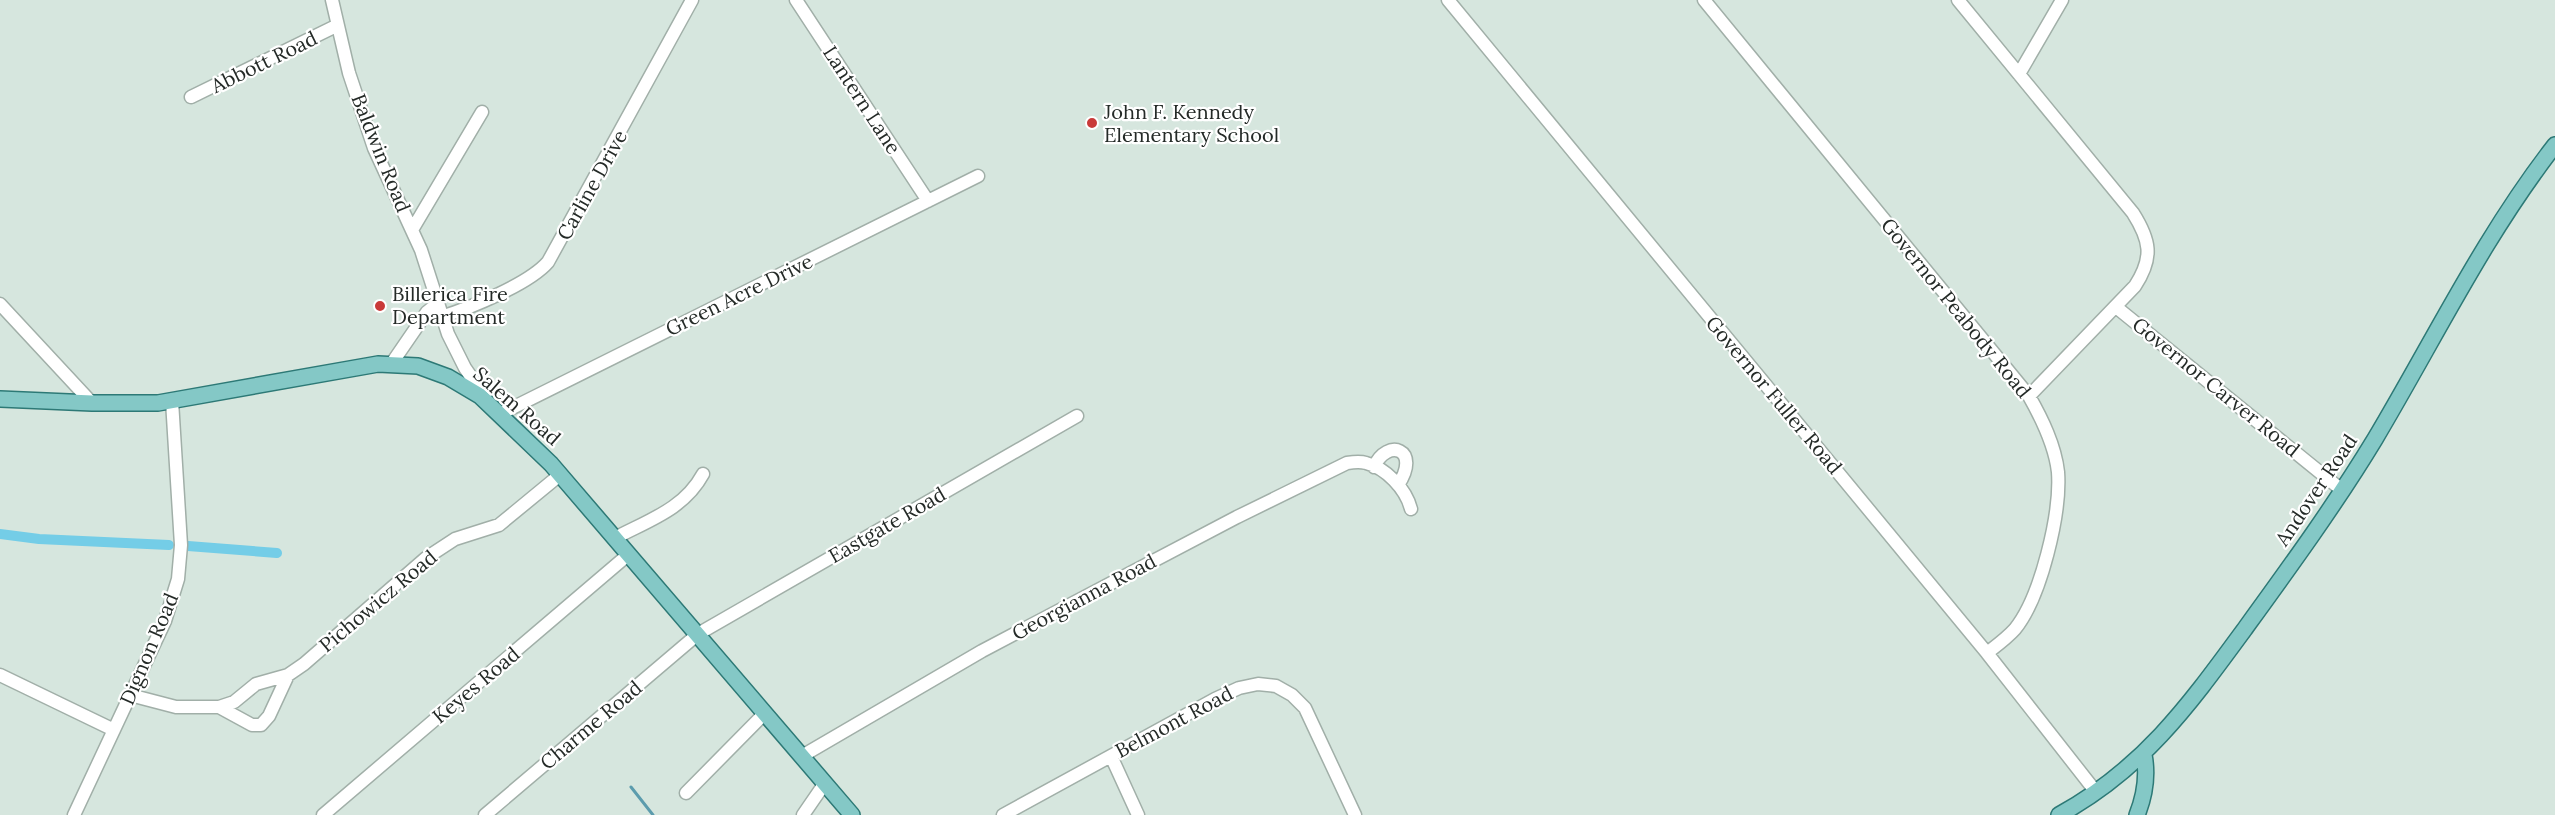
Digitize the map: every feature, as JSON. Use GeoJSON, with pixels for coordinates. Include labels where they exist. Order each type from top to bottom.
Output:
{"type":"FeatureCollection","features":[{"type":"Feature","properties":{"kind":"main road","name":"Andover Road"},"geometry":{"type":"LineString","coordinates":[[2060,815],[2096,792],[2144,755],[2160,739],[2201,688],[2343,490],[2483,250],[2529,178],[2555,145]]}},
{"type":"Feature","properties":{"kind":"main road","name":"Salem Road"},"geometry":{"type":"LineString","coordinates":[[0,399],[92,403],[172,401],[392,363],[418,366],[448,377],[470,388],[498,412],[561,474],[852,815]]}},
{"type":"Feature","properties":{"kind":"main road"},"geometry":{"type":"LineString","coordinates":[[2137,815],[2146,788],[2144,755]]}},
{"type":"Feature","properties":{"kind":"street","name":"Baldwin Road"},"geometry":{"type":"LineString","coordinates":[[332,0],[336,26],[374,148],[412,230],[441,317],[465,368],[498,412]]}},
{"type":"Feature","properties":{"kind":"street","name":"Carline Drive"},"geometry":{"type":"LineString","coordinates":[[441,317],[513,286],[534,275],[548,262],[692,0]]}},
{"type":"Feature","properties":{"kind":"street","name":"Lantern Lane"},"geometry":{"type":"LineString","coordinates":[[796,0],[928,201]]}},
{"type":"Feature","properties":{"kind":"street","name":"Governor Fuller Road"},"geometry":{"type":"LineString","coordinates":[[1448,0],[1987,653],[2096,792]]}},
{"type":"Feature","properties":{"kind":"street","name":"Governor Peabody Road"},"geometry":{"type":"LineString","coordinates":[[1704,0],[2029,396],[2044,426],[2055,456],[2057,495],[2042,572],[2032,599],[2014,630],[1987,653]]}},
{"type":"Feature","properties":{"kind":"street"},"geometry":{"type":"LineString","coordinates":[[1958,0],[2133,213],[2147,242],[2148,259],[2144,272],[2116,306],[2029,396]]}},
{"type":"Feature","properties":{"kind":"street"},"geometry":{"type":"LineString","coordinates":[[2019,74],[2062,0]]}},
{"type":"Feature","properties":{"kind":"street","name":"Abbott Road"},"geometry":{"type":"LineString","coordinates":[[191,98],[336,26]]}},
{"type":"Feature","properties":{"kind":"street"},"geometry":{"type":"LineString","coordinates":[[412,230],[482,112]]}},
{"type":"Feature","properties":{"kind":"street","name":"Green Acre Drive"},"geometry":{"type":"LineString","coordinates":[[498,412],[978,176]]}},
{"type":"Feature","properties":{"kind":"street"},"geometry":{"type":"LineString","coordinates":[[0,304],[92,403]]}},
{"type":"Feature","properties":{"kind":"street"},"geometry":{"type":"LineString","coordinates":[[392,363],[426,313],[437,304]]}},
{"type":"Feature","properties":{"kind":"street","name":"Governor Carver Road"},"geometry":{"type":"LineString","coordinates":[[2116,306],[2343,490]]}},
{"type":"Feature","properties":{"kind":"street","name":"Dignon Road"},"geometry":{"type":"LineString","coordinates":[[74,815],[165,621],[175,592],[181,545],[172,401]]}},
{"type":"Feature","properties":{"kind":"street","name":"Eastgate Road"},"geometry":{"type":"LineString","coordinates":[[698,634],[1077,416]]}},
{"type":"Feature","properties":{"kind":"street"},"geometry":{"type":"LineString","coordinates":[[1374,467],[1378,457],[1384,452],[1392,450],[1401,452],[1407,457],[1408,465],[1398,484]]}},
{"type":"Feature","properties":{"kind":"street","name":"Georgianna Road"},"geometry":{"type":"LineString","coordinates":[[802,756],[982,651],[1347,463],[1367,463],[1398,484],[1409,500],[1410,509]]}},
{"type":"Feature","properties":{"kind":"street","name":"Pichowicz Road"},"geometry":{"type":"LineString","coordinates":[[130,695],[170,706],[219,707],[234,702],[256,684],[288,675],[304,664],[426,558],[455,539],[477,534],[499,525],[561,474]]}},
{"type":"Feature","properties":{"kind":"street"},"geometry":{"type":"LineString","coordinates":[[615,538],[678,505],[692,493],[703,474]]}},
{"type":"Feature","properties":{"kind":"street","name":"Keyes Road"},"geometry":{"type":"LineString","coordinates":[[323,815],[629,554]]}},
{"type":"Feature","properties":{"kind":"street","name":"Charme Road"},"geometry":{"type":"LineString","coordinates":[[485,815],[698,634]]}},
{"type":"Feature","properties":{"kind":"street"},"geometry":{"type":"LineString","coordinates":[[0,675],[114,730]]}},
{"type":"Feature","properties":{"kind":"street","name":"Pichowicz Road"},"geometry":{"type":"LineString","coordinates":[[219,707],[252,725],[261,724],[269,716],[288,675]]}},
{"type":"Feature","properties":{"kind":"street","name":"Belmont Road"},"geometry":{"type":"LineString","coordinates":[[1003,815],[1228,692],[1258,684],[1276,686],[1292,695],[1305,708],[1355,815]]}},
{"type":"Feature","properties":{"kind":"street"},"geometry":{"type":"LineString","coordinates":[[686,793],[765,713]]}},
{"type":"Feature","properties":{"kind":"street"},"geometry":{"type":"LineString","coordinates":[[1111,756],[1138,815]]}},
{"type":"Feature","properties":{"kind":"street"},"geometry":{"type":"LineString","coordinates":[[803,815],[825,783]]}},
{"type":"Feature","properties":{"kind":"waterway"},"geometry":{"type":"LineString","coordinates":[[0,534],[39,539],[169,545]]}},
{"type":"Feature","properties":{"kind":"waterway"},"geometry":{"type":"LineString","coordinates":[[188,546],[277,553]]}},
{"type":"Feature","properties":{"kind":"waterway"},"geometry":{"type":"LineString","coordinates":[[631,787],[653,815]]}},
{"type":"Feature","properties":{"kind":"place","name":"John F. Kennedy Elementary School"},"geometry":{"type":"Point","coordinates":[1092,123]}},
{"type":"Feature","properties":{"kind":"place","name":"Billerica Fire Department"},"geometry":{"type":"Point","coordinates":[380,306]}}]}
